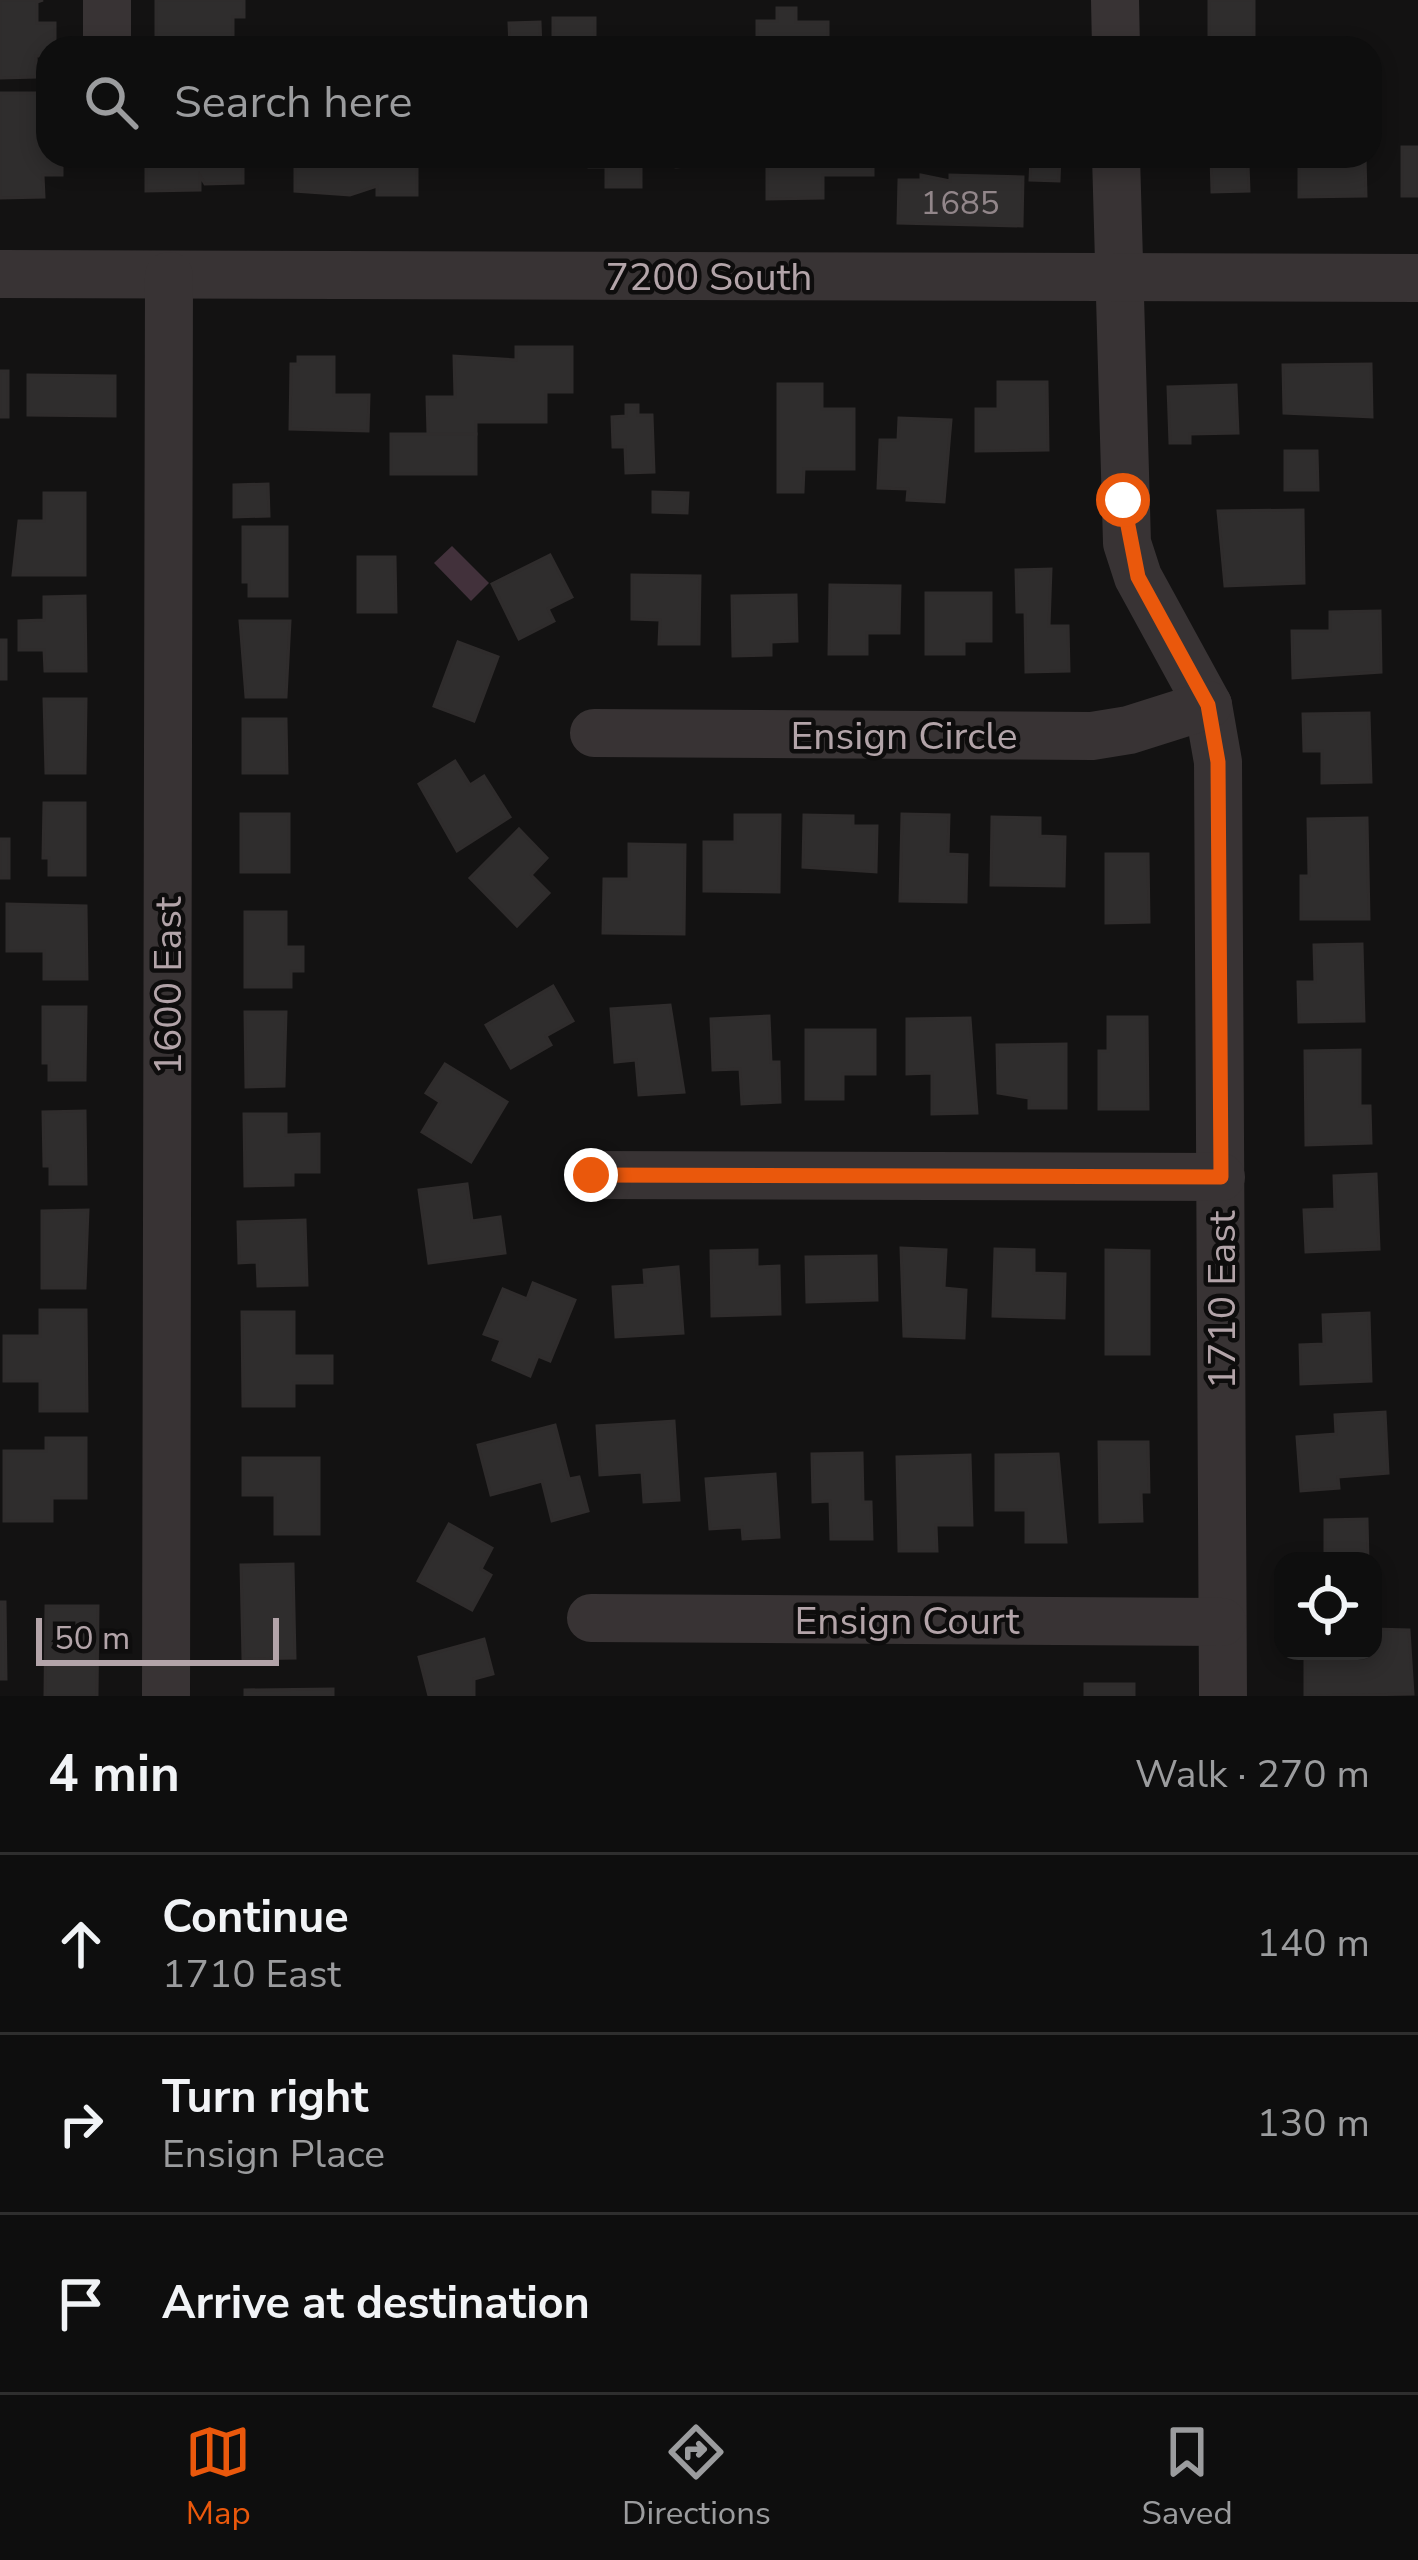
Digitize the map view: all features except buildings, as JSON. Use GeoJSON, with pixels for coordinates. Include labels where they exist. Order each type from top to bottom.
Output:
{"type":"FeatureCollection","features":[{"type":"Feature","properties":{"kind":"street"},"geometry":{"type":"LineString","coordinates":[[1115,0],[1116,36]]}},
{"type":"Feature","properties":{"kind":"street","name":"1710 East"},"geometry":{"type":"LineString","coordinates":[[1116,168],[1127,543],[1138,577],[1208,705],[1218,762],[1222,1696]]}},
{"type":"Feature","properties":{"kind":"street","name":"7200 South"},"geometry":{"type":"LineString","coordinates":[[0,274],[1418,278]]}},
{"type":"Feature","properties":{"kind":"street","name":"1600 East"},"geometry":{"type":"LineString","coordinates":[[166,1696],[169,276]]}},
{"type":"Feature","properties":{"kind":"street","name":"Ensign Circle"},"geometry":{"type":"LineString","coordinates":[[594,733],[1092,736],[1129,730],[1208,705]]}},
{"type":"Feature","properties":{"kind":"street"},"geometry":{"type":"LineString","coordinates":[[591,1175],[1221,1177]]}},
{"type":"Feature","properties":{"kind":"street","name":"Ensign Court"},"geometry":{"type":"LineString","coordinates":[[591,1618],[1222,1622]]}},
{"type":"Feature","properties":{"kind":"shaded area"},"geometry":{"type":"Polygon","coordinates":[[[452,546],[489,583],[471,601],[434,563],[452,546]]]}},
{"type":"Feature","properties":{"kind":"route"},"geometry":{"type":"LineString","coordinates":[[591,1175],[1221,1177],[1218,762],[1208,705],[1138,577],[1127,543],[1123,500]]}}]}
